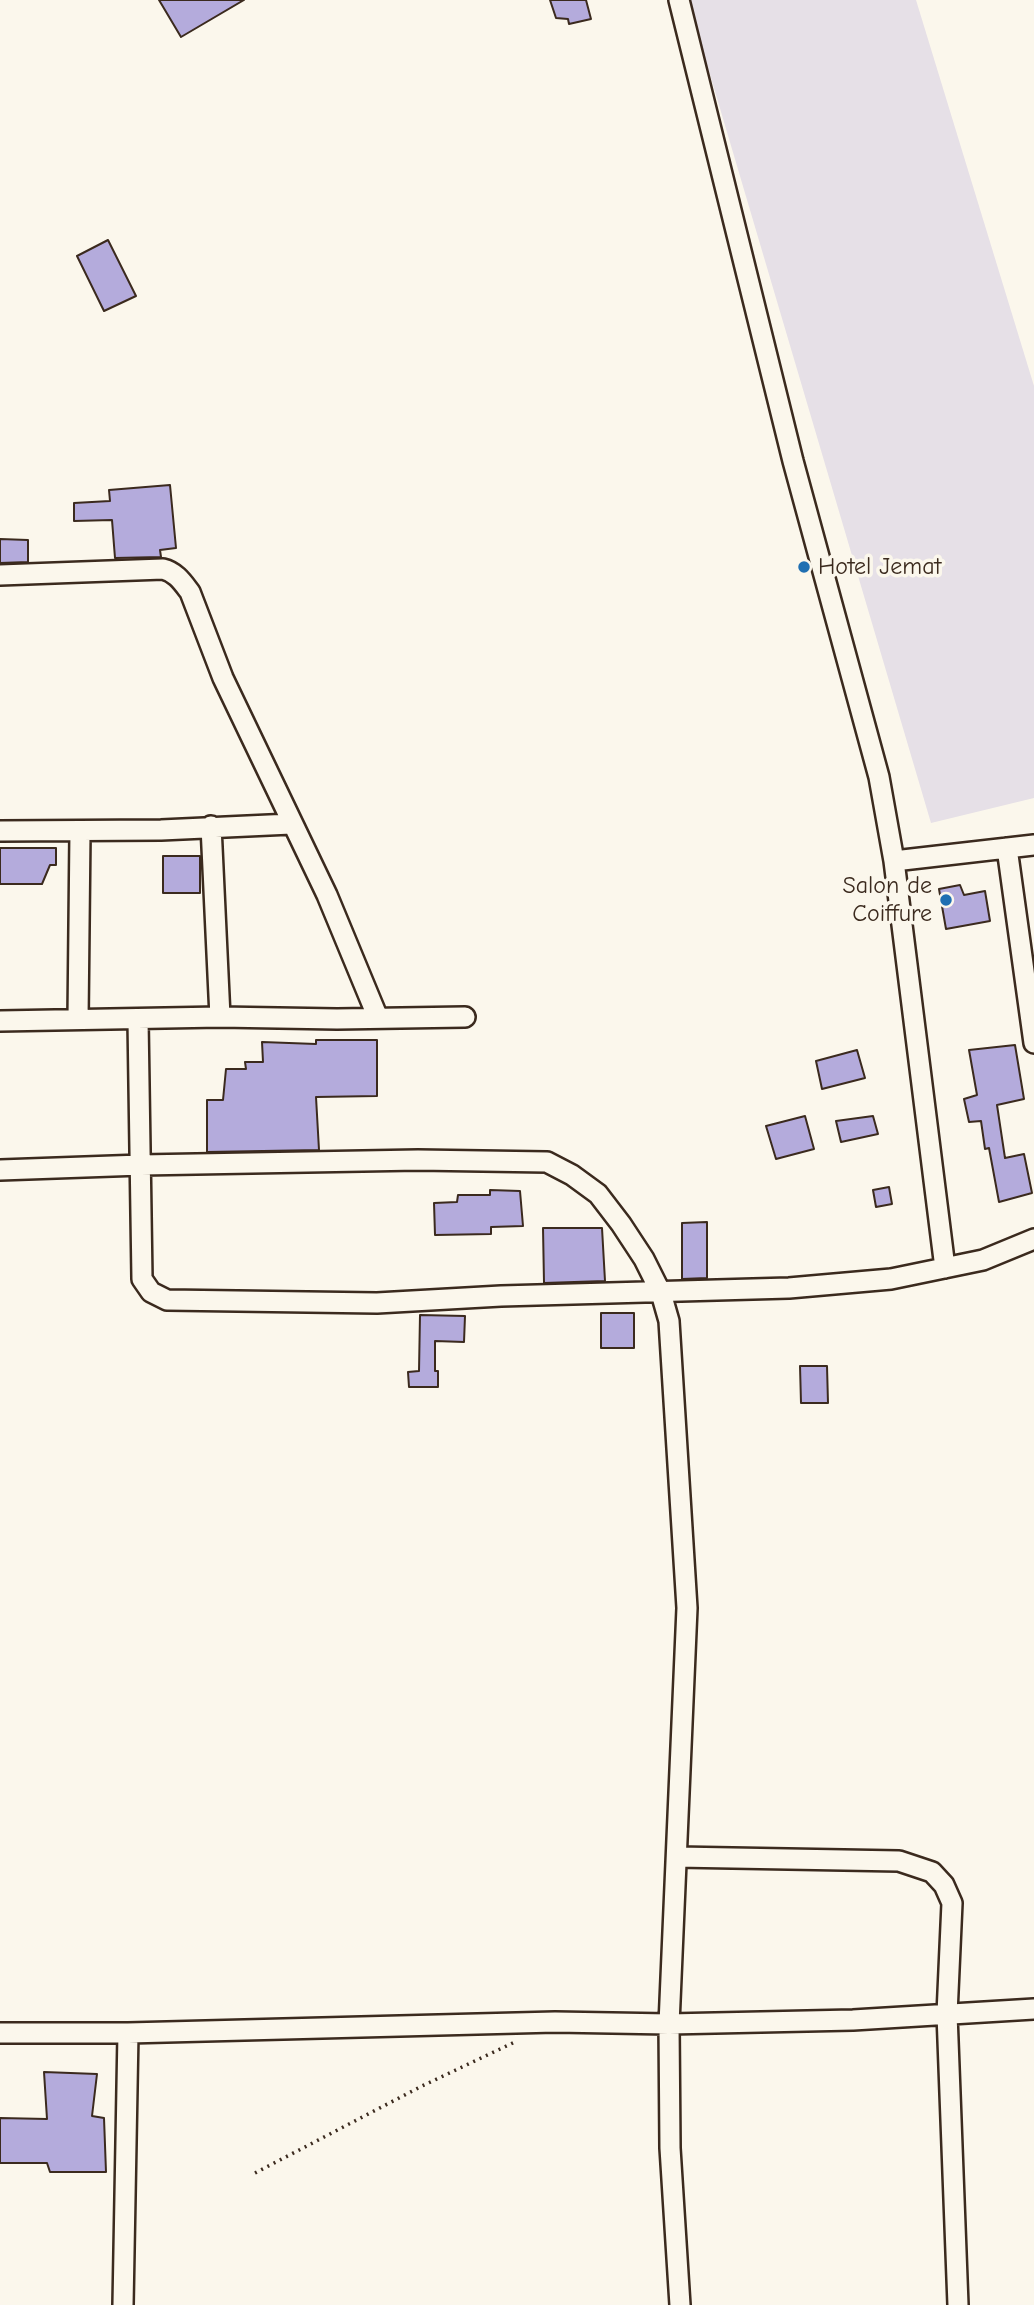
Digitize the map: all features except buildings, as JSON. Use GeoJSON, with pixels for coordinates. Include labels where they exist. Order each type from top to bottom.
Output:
{"type":"FeatureCollection","features":[{"type":"Feature","properties":{"kind":"street"},"geometry":{"type":"LineString","coordinates":[[679,0],[793,461],[879,777],[894,861],[945,1268]]}},
{"type":"Feature","properties":{"kind":"street"},"geometry":{"type":"LineString","coordinates":[[0,575],[171,570],[190,593],[223,678],[327,895],[378,1018]]}},
{"type":"Feature","properties":{"kind":"street"},"geometry":{"type":"LineString","coordinates":[[0,831],[80,832],[291,824]]}},
{"type":"Feature","properties":{"kind":"street"},"geometry":{"type":"LineString","coordinates":[[211,826],[220,1017]]}},
{"type":"Feature","properties":{"kind":"street"},"geometry":{"type":"LineString","coordinates":[[78,1019],[80,832]]}},
{"type":"Feature","properties":{"kind":"street"},"geometry":{"type":"LineString","coordinates":[[894,861],[1034,845]]}},
{"type":"Feature","properties":{"kind":"street"},"geometry":{"type":"LineString","coordinates":[[1007,848],[1034,1043]]}},
{"type":"Feature","properties":{"kind":"street"},"geometry":{"type":"LineString","coordinates":[[0,1021],[220,1017],[465,1017]]}},
{"type":"Feature","properties":{"kind":"street"},"geometry":{"type":"LineString","coordinates":[[138,1020],[142,1279],[151,1293],[167,1300],[377,1303],[789,1287],[891,1279],[983,1260],[1034,1239]]}},
{"type":"Feature","properties":{"kind":"street"},"geometry":{"type":"LineString","coordinates":[[0,1170],[141,1164],[418,1160],[547,1162],[572,1175],[598,1194],[644,1259],[661,1293],[669,1321],[687,1608],[669,2024],[670,2148],[680,2305]]}},
{"type":"Feature","properties":{"kind":"street"},"geometry":{"type":"LineString","coordinates":[[677,1857],[899,1861],[932,1872],[944,1885],[952,1903],[947,2014],[958,2305]]}},
{"type":"Feature","properties":{"kind":"street"},"geometry":{"type":"LineString","coordinates":[[0,2033],[128,2033],[555,2022],[669,2024],[853,2020],[1034,2009]]}},
{"type":"Feature","properties":{"kind":"street"},"geometry":{"type":"LineString","coordinates":[[122,2305],[128,2033]]}},
{"type":"Feature","properties":{"kind":"path"},"geometry":{"type":"LineString","coordinates":[[255,2173],[422,2086],[521,2039]]}},
{"type":"Feature","properties":{"kind":"shaded area"},"geometry":{"type":"Polygon","coordinates":[[[688,0],[916,0],[1034,386],[1034,798],[931,823],[688,0]]]}},
{"type":"Feature","properties":{"kind":"place","name":"Hotel Jemat"},"geometry":{"type":"Point","coordinates":[804,567]}},
{"type":"Feature","properties":{"kind":"place","name":"Salon de Coiffure"},"geometry":{"type":"Point","coordinates":[946,900]}}]}
